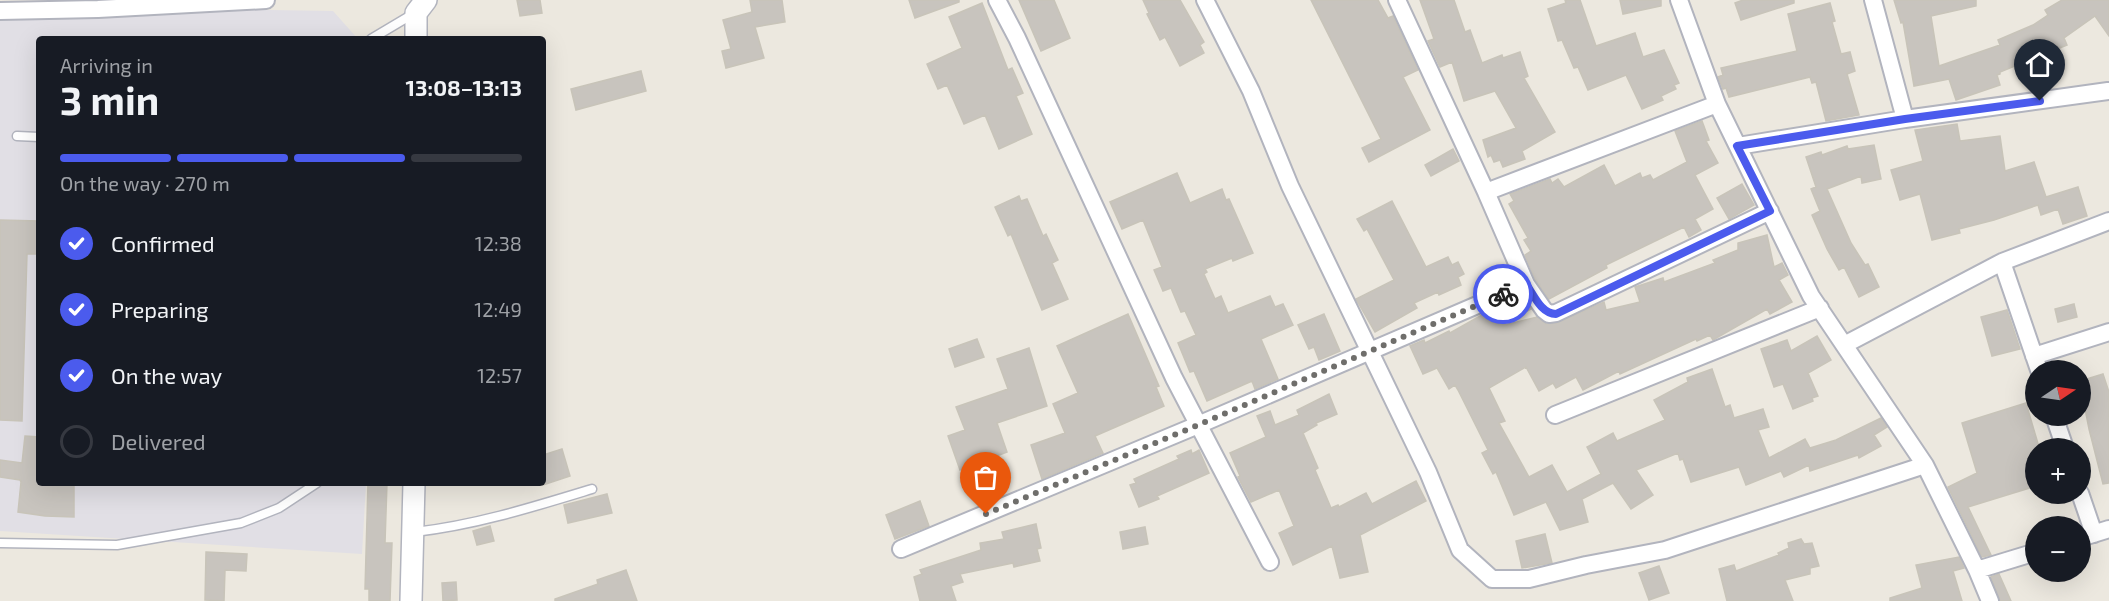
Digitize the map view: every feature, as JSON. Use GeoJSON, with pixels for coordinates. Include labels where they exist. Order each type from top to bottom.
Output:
{"type":"FeatureCollection","features":[{"type":"Feature","properties":{"kind":"street"},"geometry":{"type":"LineString","coordinates":[[0,10],[58,4],[98,9],[266,0]]}},
{"type":"Feature","properties":{"kind":"street"},"geometry":{"type":"LineString","coordinates":[[997,0],[1017,38],[1174,378],[1270,562]]}},
{"type":"Feature","properties":{"kind":"street"},"geometry":{"type":"LineString","coordinates":[[1205,0],[1251,91],[1290,186],[1428,472],[1460,550],[1492,579],[1529,579],[1586,565],[1665,550],[1925,465]]}},
{"type":"Feature","properties":{"kind":"street"},"geometry":{"type":"LineString","coordinates":[[1397,0],[1526,284],[1549,314],[1556,314],[1770,211]]}},
{"type":"Feature","properties":{"kind":"street"},"geometry":{"type":"LineString","coordinates":[[1679,0],[1717,104],[1811,296],[1925,465],[1990,601]]}},
{"type":"Feature","properties":{"kind":"street"},"geometry":{"type":"LineString","coordinates":[[1873,0],[1905,119]]}},
{"type":"Feature","properties":{"kind":"street"},"geometry":{"type":"LineString","coordinates":[[416,36],[421,6]]}},
{"type":"Feature","properties":{"kind":"street"},"geometry":{"type":"LineString","coordinates":[[1737,146],[1905,119],[2108,92]]}},
{"type":"Feature","properties":{"kind":"street"},"geometry":{"type":"LineString","coordinates":[[1486,192],[1717,104]]}},
{"type":"Feature","properties":{"kind":"street"},"geometry":{"type":"LineString","coordinates":[[1845,345],[2002,262],[2109,221]]}},
{"type":"Feature","properties":{"kind":"street"},"geometry":{"type":"LineString","coordinates":[[2002,262],[2036,360]]}},
{"type":"Feature","properties":{"kind":"street"},"geometry":{"type":"LineString","coordinates":[[901,549],[1526,284]]}},
{"type":"Feature","properties":{"kind":"street"},"geometry":{"type":"LineString","coordinates":[[1555,415],[1820,308]]}},
{"type":"Feature","properties":{"kind":"street"},"geometry":{"type":"LineString","coordinates":[[2044,360],[2109,332]]}},
{"type":"Feature","properties":{"kind":"street"},"geometry":{"type":"LineString","coordinates":[[411,601],[414,486]]}},
{"type":"Feature","properties":{"kind":"street"},"geometry":{"type":"LineString","coordinates":[[2084,504],[2095,534]]}},
{"type":"Feature","properties":{"kind":"street"},"geometry":{"type":"LineString","coordinates":[[1977,570],[2025,555]]}},
{"type":"Feature","properties":{"kind":"lane"},"geometry":{"type":"LineString","coordinates":[[376,36],[421,6]]}},
{"type":"Feature","properties":{"kind":"lane"},"geometry":{"type":"LineString","coordinates":[[17,136],[36,136]]}},
{"type":"Feature","properties":{"kind":"lane"},"geometry":{"type":"LineString","coordinates":[[0,543],[117,545],[241,523],[279,508],[312,486]]}},
{"type":"Feature","properties":{"kind":"lane"},"geometry":{"type":"LineString","coordinates":[[414,532],[454,528],[592,489]]}},
{"type":"Feature","properties":{"kind":"shaded area"},"geometry":{"type":"Polygon","coordinates":[[[0,6],[333,11],[355,36],[36,36],[36,486],[366,486],[362,554],[0,531],[0,6]]]}},
{"type":"Feature","properties":{"kind":"building"},"geometry":{"type":"Polygon","coordinates":[[[517,0],[540,0],[542,13],[520,16],[517,0]]]}},
{"type":"Feature","properties":{"kind":"building"},"geometry":{"type":"Polygon","coordinates":[[[750,0],[782,0],[785,22],[755,27],[764,58],[726,68],[722,51],[731,49],[723,20],[752,12],[750,0]]]}},
{"type":"Feature","properties":{"kind":"building"},"geometry":{"type":"Polygon","coordinates":[[[909,0],[959,0],[959,2],[915,18],[909,0]]]}},
{"type":"Feature","properties":{"kind":"building"},"geometry":{"type":"Polygon","coordinates":[[[1019,0],[1054,0],[1070,38],[1041,51],[1019,0]]]}},
{"type":"Feature","properties":{"kind":"building"},"geometry":{"type":"Polygon","coordinates":[[[1143,0],[1180,0],[1204,42],[1200,45],[1204,53],[1180,66],[1165,37],[1160,40],[1143,0]]]}},
{"type":"Feature","properties":{"kind":"building"},"geometry":{"type":"Polygon","coordinates":[[[1311,0],[1378,0],[1388,18],[1393,16],[1418,70],[1403,77],[1430,130],[1369,162],[1362,148],[1381,139],[1311,0]]]}},
{"type":"Feature","properties":{"kind":"building"},"geometry":{"type":"Polygon","coordinates":[[[1420,0],[1454,0],[1465,32],[1470,30],[1482,63],[1502,55],[1503,58],[1520,52],[1528,76],[1524,78],[1555,132],[1522,151],[1525,159],[1503,167],[1500,160],[1494,162],[1491,155],[1488,157],[1483,140],[1516,128],[1495,91],[1464,101],[1452,62],[1440,67],[1428,41],[1434,39],[1420,0]]]}},
{"type":"Feature","properties":{"kind":"building"},"geometry":{"type":"Polygon","coordinates":[[[1565,0],[1580,0],[1596,46],[1635,33],[1643,57],[1664,50],[1679,83],[1674,85],[1676,89],[1661,96],[1663,100],[1642,109],[1626,75],[1588,90],[1578,67],[1574,68],[1562,40],[1558,41],[1548,9],[1566,3],[1565,0]]]}},
{"type":"Feature","properties":{"kind":"building"},"geometry":{"type":"Polygon","coordinates":[[[1620,0],[1661,0],[1661,6],[1623,14],[1620,0]]]}},
{"type":"Feature","properties":{"kind":"building"},"geometry":{"type":"Polygon","coordinates":[[[1743,0],[1794,0],[1794,3],[1741,20],[1735,3],[1743,0]]]}},
{"type":"Feature","properties":{"kind":"building"},"geometry":{"type":"Polygon","coordinates":[[[1894,0],[1976,0],[1976,6],[1931,16],[1939,66],[2000,45],[1998,40],[2033,25],[2048,15],[2045,10],[2062,0],[2109,0],[2109,36],[2095,16],[2064,38],[2067,45],[2000,72],[1997,75],[2000,85],[1956,100],[1949,79],[1914,86],[1903,22],[1901,23],[1894,0]]]}},
{"type":"Feature","properties":{"kind":"building"},"geometry":{"type":"Polygon","coordinates":[[[982,3],[1008,70],[1012,68],[1023,93],[1016,96],[1032,134],[999,149],[985,115],[964,124],[947,85],[938,89],[927,64],[962,48],[949,17],[982,3]]]}},
{"type":"Feature","properties":{"kind":"building"},"geometry":{"type":"Polygon","coordinates":[[[1830,3],[1835,21],[1832,22],[1841,54],[1850,52],[1855,71],[1847,74],[1859,115],[1826,121],[1816,82],[1812,83],[1810,77],[1729,97],[1718,77],[1723,75],[1721,68],[1797,51],[1788,14],[1830,3]]]}},
{"type":"Feature","properties":{"kind":"building"},"geometry":{"type":"Polygon","coordinates":[[[641,71],[646,91],[576,110],[571,89],[641,71]]]}},
{"type":"Feature","properties":{"kind":"building"},"geometry":{"type":"Polygon","coordinates":[[[1702,121],[1709,140],[1706,141],[1718,163],[1695,175],[1713,209],[1695,219],[1701,230],[1689,237],[1684,227],[1606,265],[1607,268],[1549,299],[1535,279],[1525,255],[1531,251],[1524,240],[1528,238],[1509,204],[1514,201],[1510,194],[1550,179],[1552,183],[1558,179],[1564,187],[1604,165],[1615,186],[1640,173],[1642,178],[1650,175],[1653,180],[1687,162],[1675,131],[1702,121]]]}},
{"type":"Feature","properties":{"kind":"building"},"geometry":{"type":"Polygon","coordinates":[[[1957,124],[1960,141],[2000,136],[2005,171],[2034,162],[2046,197],[2078,187],[2087,216],[2063,224],[2058,209],[2041,215],[2038,205],[1959,229],[1960,233],[1932,240],[1920,194],[1900,200],[1891,170],[1923,161],[1915,130],[1957,124]]]}},
{"type":"Feature","properties":{"kind":"building"},"geometry":{"type":"Polygon","coordinates":[[[1874,145],[1881,179],[1862,183],[1861,176],[1827,189],[1851,243],[1865,265],[1868,264],[1879,287],[1859,297],[1844,267],[1839,270],[1812,215],[1820,211],[1811,189],[1816,187],[1806,157],[1821,152],[1822,155],[1847,146],[1848,149],[1874,145]]]}},
{"type":"Feature","properties":{"kind":"building"},"geometry":{"type":"Polygon","coordinates":[[[1453,149],[1459,161],[1431,176],[1425,165],[1453,149]]]}},
{"type":"Feature","properties":{"kind":"building"},"geometry":{"type":"Polygon","coordinates":[[[1177,173],[1190,203],[1222,189],[1226,200],[1229,199],[1253,253],[1233,261],[1232,258],[1205,269],[1207,272],[1204,274],[1215,299],[1221,296],[1228,313],[1270,296],[1275,307],[1283,304],[1293,325],[1261,339],[1278,379],[1255,389],[1252,381],[1207,401],[1194,371],[1190,372],[1178,343],[1196,335],[1185,311],[1181,312],[1171,288],[1163,291],[1154,270],[1162,267],[1143,220],[1122,229],[1110,202],[1177,173]]]}},
{"type":"Feature","properties":{"kind":"building"},"geometry":{"type":"Polygon","coordinates":[[[1742,184],[1754,205],[1729,219],[1717,198],[1742,184]]]}},
{"type":"Feature","properties":{"kind":"building"},"geometry":{"type":"Polygon","coordinates":[[[1019,196],[1021,201],[1027,199],[1043,236],[1046,234],[1058,260],[1052,263],[1068,299],[1042,310],[1011,234],[1008,236],[995,207],[1019,196]]]}},
{"type":"Feature","properties":{"kind":"building"},"geometry":{"type":"Polygon","coordinates":[[[1392,201],[1426,267],[1448,257],[1452,265],[1458,262],[1464,274],[1458,277],[1461,285],[1414,303],[1417,308],[1375,332],[1356,299],[1394,280],[1367,229],[1364,231],[1357,219],[1392,201]]]}},
{"type":"Feature","properties":{"kind":"building"},"geometry":{"type":"Polygon","coordinates":[[[0,220],[36,221],[36,254],[27,254],[22,421],[0,420],[0,220]]]}},
{"type":"Feature","properties":{"kind":"building"},"geometry":{"type":"Polygon","coordinates":[[[1767,235],[1774,267],[1782,263],[1788,275],[1779,280],[1792,302],[1770,314],[1767,309],[1713,340],[1710,335],[1697,341],[1696,339],[1620,374],[1619,371],[1583,390],[1576,377],[1556,388],[1553,383],[1539,391],[1526,367],[1489,388],[1505,421],[1499,423],[1529,477],[1552,465],[1567,492],[1601,474],[1587,447],[1613,433],[1617,441],[1665,420],[1654,400],[1688,382],[1687,378],[1712,369],[1725,407],[1730,405],[1734,418],[1763,409],[1769,427],[1758,430],[1769,458],[1805,439],[1810,448],[1836,440],[1881,418],[1887,427],[1874,435],[1881,446],[1859,458],[1858,455],[1810,471],[1809,465],[1784,477],[1781,471],[1746,485],[1739,467],[1691,482],[1683,459],[1680,460],[1678,453],[1636,470],[1653,495],[1631,509],[1613,483],[1582,499],[1588,522],[1560,530],[1546,502],[1514,515],[1496,472],[1493,474],[1482,453],[1488,450],[1455,385],[1449,389],[1437,368],[1423,374],[1410,346],[1424,340],[1425,343],[1449,331],[1450,333],[1489,311],[1522,297],[1531,309],[1505,325],[1537,317],[1546,324],[1557,323],[1604,302],[1606,310],[1640,302],[1635,287],[1663,278],[1664,282],[1715,263],[1713,260],[1738,250],[1738,243],[1767,235]]]}},
{"type":"Feature","properties":{"kind":"building"},"geometry":{"type":"Polygon","coordinates":[[[2074,304],[2077,317],[2058,322],[2055,309],[2074,304]]]}},
{"type":"Feature","properties":{"kind":"building"},"geometry":{"type":"Polygon","coordinates":[[[2007,310],[2020,349],[1992,356],[1981,317],[2007,310]]]}},
{"type":"Feature","properties":{"kind":"building"},"geometry":{"type":"Polygon","coordinates":[[[1128,314],[1159,386],[1156,387],[1164,406],[1095,436],[1103,453],[1042,479],[1031,445],[1065,433],[1053,404],[1078,393],[1057,346],[1128,314]]]}},
{"type":"Feature","properties":{"kind":"building"},"geometry":{"type":"Polygon","coordinates":[[[1324,314],[1340,351],[1319,360],[1314,347],[1309,349],[1298,325],[1324,314]]]}},
{"type":"Feature","properties":{"kind":"building"},"geometry":{"type":"Polygon","coordinates":[[[1817,336],[1831,360],[1808,373],[1818,396],[1812,398],[1813,401],[1793,409],[1783,384],[1774,387],[1761,349],[1787,340],[1791,351],[1817,336]]]}},
{"type":"Feature","properties":{"kind":"building"},"geometry":{"type":"Polygon","coordinates":[[[977,339],[984,357],[955,367],[949,349],[977,339]]]}},
{"type":"Feature","properties":{"kind":"building"},"geometry":{"type":"Polygon","coordinates":[[[1029,348],[1047,406],[997,423],[1007,452],[960,470],[948,436],[965,430],[956,407],[1008,389],[997,359],[1029,348]]]}},
{"type":"Feature","properties":{"kind":"building"},"geometry":{"type":"Polygon","coordinates":[[[2103,374],[2109,392],[2109,483],[2103,484],[2088,426],[2091,426],[2091,378],[2103,374]]]}},
{"type":"Feature","properties":{"kind":"building"},"geometry":{"type":"Polygon","coordinates":[[[1329,394],[1337,414],[1316,423],[1317,425],[1303,433],[1318,468],[1315,470],[1331,508],[1338,505],[1339,507],[1366,493],[1372,504],[1416,481],[1426,501],[1360,535],[1368,572],[1340,578],[1332,546],[1293,565],[1279,533],[1294,526],[1279,490],[1251,502],[1238,477],[1240,476],[1230,453],[1266,437],[1257,416],[1270,411],[1275,425],[1299,415],[1297,410],[1329,394]]]}},
{"type":"Feature","properties":{"kind":"building"},"geometry":{"type":"Polygon","coordinates":[[[2025,403],[2025,426],[2033,426],[2036,438],[2025,438],[2025,489],[1968,507],[1991,555],[1982,557],[1948,487],[1977,473],[1962,423],[2025,403]]]}},
{"type":"Feature","properties":{"kind":"building"},"geometry":{"type":"Polygon","coordinates":[[[25,436],[36,437],[36,486],[74,486],[74,517],[18,512],[21,482],[0,477],[0,460],[22,463],[25,436]]]}},
{"type":"Feature","properties":{"kind":"building"},"geometry":{"type":"Polygon","coordinates":[[[562,449],[570,476],[546,484],[546,454],[562,449]]]}},
{"type":"Feature","properties":{"kind":"building"},"geometry":{"type":"Polygon","coordinates":[[[1191,450],[1192,454],[1199,450],[1209,473],[1157,496],[1159,499],[1139,507],[1130,485],[1136,483],[1134,479],[1179,459],[1177,456],[1191,450]]]}},
{"type":"Feature","properties":{"kind":"building"},"geometry":{"type":"Polygon","coordinates":[[[368,486],[387,486],[385,543],[392,543],[390,601],[369,601],[369,589],[365,589],[368,486]]]}},
{"type":"Feature","properties":{"kind":"building"},"geometry":{"type":"Polygon","coordinates":[[[607,494],[612,513],[568,523],[564,505],[607,494]]]}},
{"type":"Feature","properties":{"kind":"building"},"geometry":{"type":"Polygon","coordinates":[[[920,501],[929,526],[895,539],[886,515],[920,501]]]}},
{"type":"Feature","properties":{"kind":"building"},"geometry":{"type":"Polygon","coordinates":[[[1036,524],[1041,548],[1037,549],[1040,561],[1014,567],[1013,563],[960,574],[963,582],[951,586],[956,601],[920,601],[914,577],[922,574],[920,570],[981,550],[980,543],[1004,539],[1002,532],[1036,524]]]}},
{"type":"Feature","properties":{"kind":"building"},"geometry":{"type":"Polygon","coordinates":[[[490,526],[494,541],[477,545],[473,531],[490,526]]]}},
{"type":"Feature","properties":{"kind":"building"},"geometry":{"type":"Polygon","coordinates":[[[1145,527],[1148,544],[1123,549],[1120,532],[1145,527]]]}},
{"type":"Feature","properties":{"kind":"building"},"geometry":{"type":"Polygon","coordinates":[[[1545,534],[1552,563],[1522,568],[1516,541],[1545,534]]]}},
{"type":"Feature","properties":{"kind":"building"},"geometry":{"type":"Polygon","coordinates":[[[1801,539],[1804,544],[1812,543],[1819,566],[1810,568],[1810,574],[1785,580],[1793,601],[1727,601],[1719,569],[1734,565],[1736,571],[1779,555],[1778,553],[1789,548],[1788,543],[1801,539]]]}},
{"type":"Feature","properties":{"kind":"building"},"geometry":{"type":"Polygon","coordinates":[[[206,552],[247,554],[246,571],[225,570],[224,601],[205,600],[206,552]]]}},
{"type":"Feature","properties":{"kind":"building"},"geometry":{"type":"Polygon","coordinates":[[[1959,557],[1964,568],[1953,571],[1962,601],[1890,601],[1890,598],[1922,588],[1916,565],[1959,557]]]}},
{"type":"Feature","properties":{"kind":"building"},"geometry":{"type":"Polygon","coordinates":[[[1659,566],[1669,593],[1649,600],[1639,573],[1659,566]]]}},
{"type":"Feature","properties":{"kind":"building"},"geometry":{"type":"Polygon","coordinates":[[[626,570],[637,601],[555,601],[555,599],[598,584],[597,580],[626,570]]]}},
{"type":"Feature","properties":{"kind":"building"},"geometry":{"type":"Polygon","coordinates":[[[1999,574],[2011,601],[2000,601],[1991,577],[1999,574]]]}},
{"type":"Feature","properties":{"kind":"building"},"geometry":{"type":"Polygon","coordinates":[[[456,582],[457,600],[443,601],[442,583],[456,582]]]}},
{"type":"Feature","properties":{"kind":"way so far"},"geometry":{"type":"LineString","coordinates":[[986,514],[1503,294]]}},
{"type":"Feature","properties":{"kind":"route"},"geometry":{"type":"LineString","coordinates":[[1503,294],[1526,284],[1544,310],[1549,314],[1556,314],[1770,211],[1737,146],[1905,119],[2040,101]]}}]}
